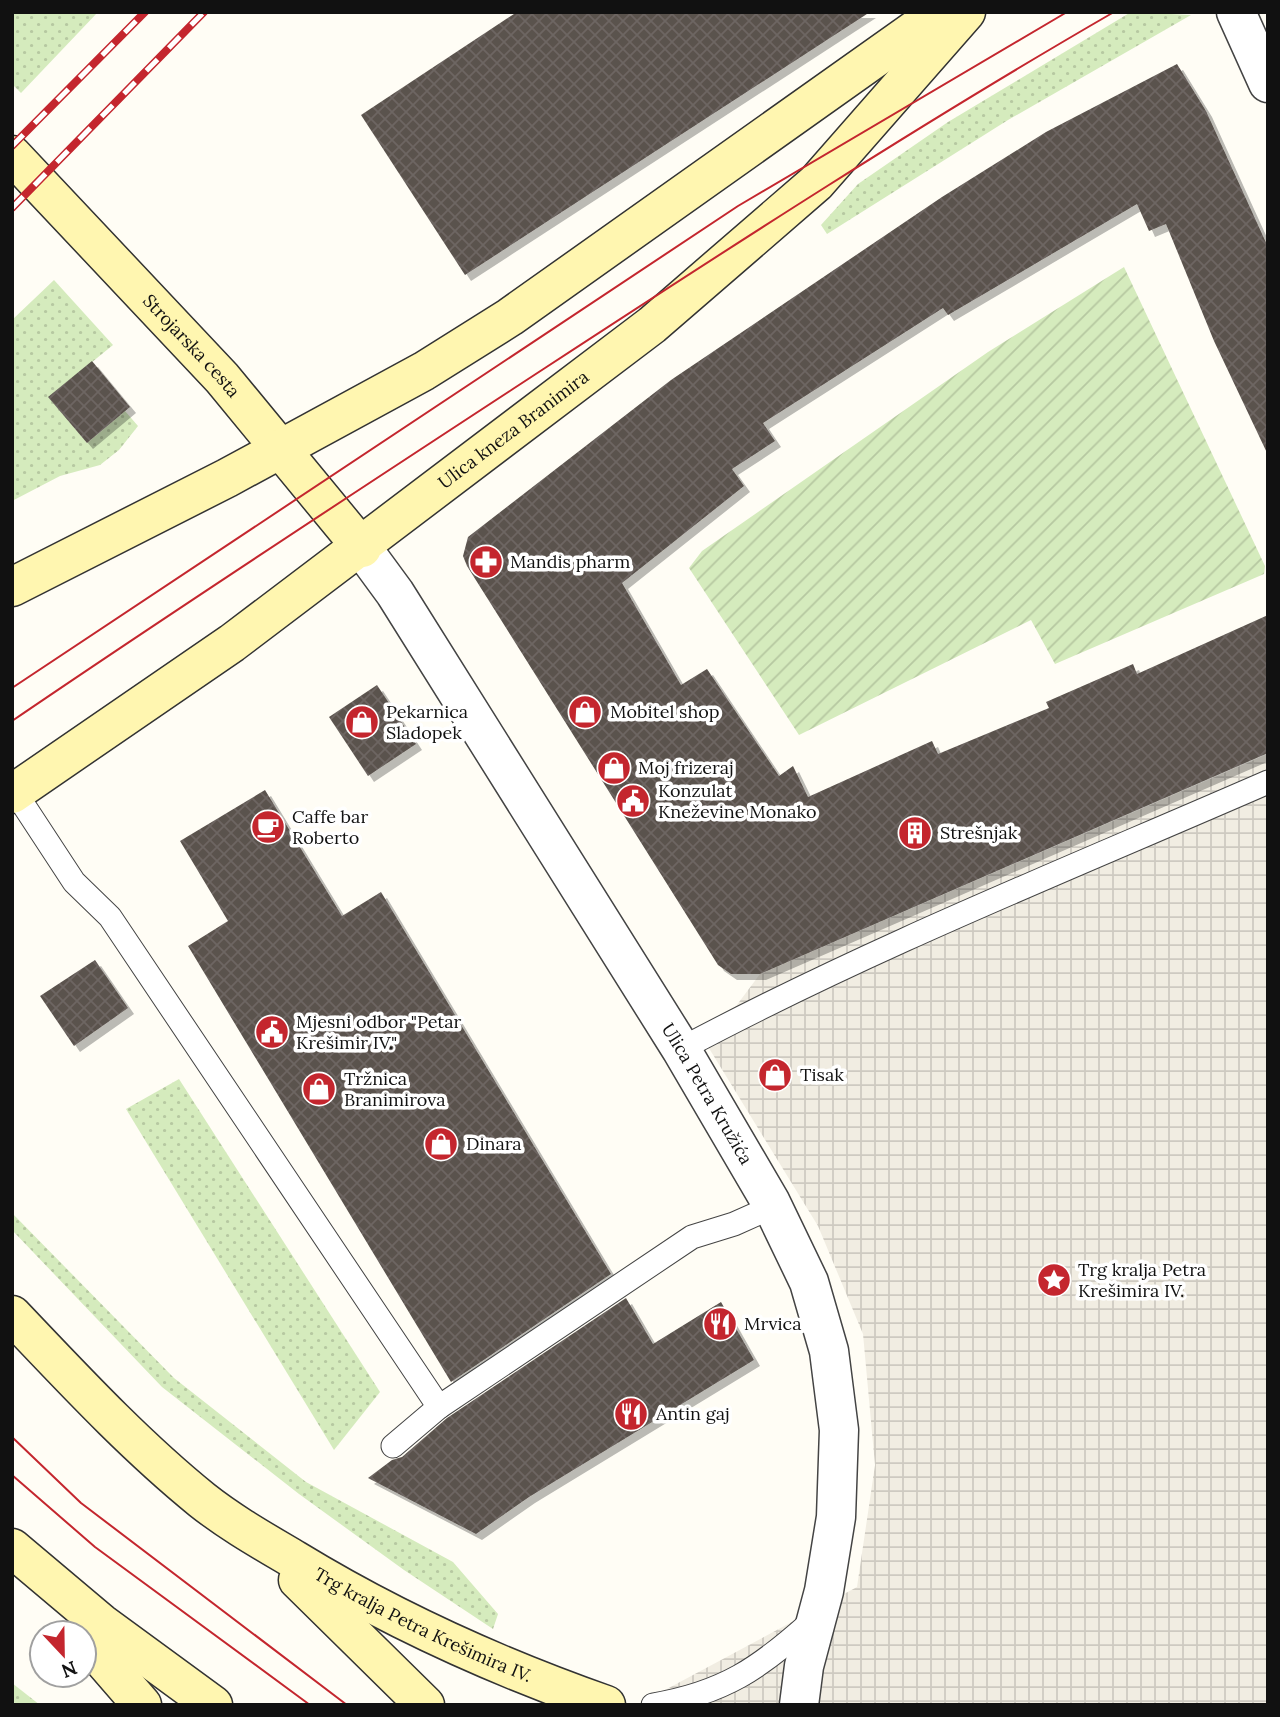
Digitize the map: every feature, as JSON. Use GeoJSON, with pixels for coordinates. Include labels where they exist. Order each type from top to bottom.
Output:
{"type":"FeatureCollection","features":[{"type":"Feature","properties":{"kind":"main road"},"geometry":{"type":"LineString","coordinates":[[12,587],[283,449],[424,371],[510,317],[940,12]]}},
{"type":"Feature","properties":{"kind":"main road","name":"Ulica kneza Branimira"},"geometry":{"type":"LineString","coordinates":[[13,793],[232,643],[362,548],[652,325],[816,183],[966,12]]}},
{"type":"Feature","properties":{"kind":"main road","name":"Strojarska cesta"},"geometry":{"type":"LineString","coordinates":[[12,155],[222,377],[362,548]]}},
{"type":"Feature","properties":{"kind":"main road","name":"Trg kralja Petra Krešimira IV."},"geometry":{"type":"LineString","coordinates":[[12,1315],[114,1421],[164,1468],[245,1530],[378,1656],[425,1705]]}},
{"type":"Feature","properties":{"kind":"main road","name":"Trg kralja Petra Krešimira IV."},"geometry":{"type":"LineString","coordinates":[[245,1530],[336,1585],[432,1636],[535,1681],[606,1705]]}},
{"type":"Feature","properties":{"kind":"main road"},"geometry":{"type":"LineString","coordinates":[[20,1555],[69,1619]]}},
{"type":"Feature","properties":{"kind":"main road"},"geometry":{"type":"LineString","coordinates":[[20,1555],[111,1631],[213,1705]]}},
{"type":"Feature","properties":{"kind":"main road"},"geometry":{"type":"LineString","coordinates":[[98,1654],[142,1705]]}},
{"type":"Feature","properties":{"kind":"street"},"geometry":{"type":"LineString","coordinates":[[1236,12],[1268,83]]}},
{"type":"Feature","properties":{"kind":"street","name":"Ulica Petra Kružića"},"geometry":{"type":"LineString","coordinates":[[362,548],[395,593],[681,1049],[772,1207],[809,1282],[829,1351],[839,1430],[836,1517],[817,1616],[804,1666],[799,1705]]}},
{"type":"Feature","properties":{"kind":"lane"},"geometry":{"type":"LineString","coordinates":[[681,1049],[760,1007],[1268,782]]}},
{"type":"Feature","properties":{"kind":"lane"},"geometry":{"type":"LineString","coordinates":[[13,793],[74,882],[110,917],[439,1407]]}},
{"type":"Feature","properties":{"kind":"lane"},"geometry":{"type":"LineString","coordinates":[[393,1446],[439,1407],[692,1237],[734,1224],[772,1207]]}},
{"type":"Feature","properties":{"kind":"lane"},"geometry":{"type":"LineString","coordinates":[[653,1705],[696,1695],[758,1667],[817,1616]]}},
{"type":"Feature","properties":{"kind":"green space"},"geometry":{"type":"Polygon","coordinates":[[[12,12],[98,12],[21,93],[12,84],[12,12]]]}},
{"type":"Feature","properties":{"kind":"green space"},"geometry":{"type":"Polygon","coordinates":[[[1131,12],[1191,15],[1008,120],[827,234],[821,225],[858,184],[948,122],[1131,12]]]}},
{"type":"Feature","properties":{"kind":"green space"},"geometry":{"type":"Polygon","coordinates":[[[1124,267],[1265,566],[1264,574],[1055,664],[1031,620],[799,735],[689,568],[702,551],[988,352],[1124,267]]]}},
{"type":"Feature","properties":{"kind":"green space"},"geometry":{"type":"Polygon","coordinates":[[[54,280],[113,345],[49,397],[87,443],[125,411],[138,426],[119,450],[100,465],[60,476],[12,501],[12,320],[54,280]]]}},
{"type":"Feature","properties":{"kind":"green space"},"geometry":{"type":"Polygon","coordinates":[[[179,1079],[380,1392],[334,1450],[126,1109],[179,1079]]]}},
{"type":"Feature","properties":{"kind":"green space"},"geometry":{"type":"Polygon","coordinates":[[[12,1213],[174,1378],[306,1482],[453,1562],[498,1614],[493,1629],[404,1570],[299,1494],[162,1387],[12,1230],[12,1213]]]}},
{"type":"Feature","properties":{"kind":"green space"},"geometry":{"type":"Polygon","coordinates":[[[12,1683],[40,1705],[12,1705],[12,1683]]]}},
{"type":"Feature","properties":{"kind":"shaded area","name":"Trg kralja Petra Krešimira IV."},"geometry":{"type":"Polygon","coordinates":[[[1268,754],[1268,1705],[637,1705],[857,1587],[875,1465],[863,1334],[818,1226],[707,1045],[760,974],[1268,754]]]}},
{"type":"Feature","properties":{"kind":"building"},"geometry":{"type":"Polygon","coordinates":[[[517,12],[870,12],[465,275],[361,115],[517,12]]]}},
{"type":"Feature","properties":{"kind":"building"},"geometry":{"type":"Polygon","coordinates":[[[1177,64],[1206,111],[1268,247],[1268,455],[1214,341],[1166,224],[1149,231],[1137,204],[948,315],[943,308],[763,423],[775,441],[732,469],[744,486],[622,583],[681,685],[707,669],[779,776],[793,766],[808,797],[932,741],[938,754],[1049,708],[1046,702],[1133,664],[1137,674],[1268,615],[1268,753],[760,974],[731,974],[718,965],[467,566],[463,556],[468,537],[671,380],[942,197],[1046,132],[1177,64]]]}},
{"type":"Feature","properties":{"kind":"building"},"geometry":{"type":"Polygon","coordinates":[[[92,361],[130,407],[87,443],[48,397],[92,361]]]}},
{"type":"Feature","properties":{"kind":"building"},"geometry":{"type":"Polygon","coordinates":[[[377,685],[416,744],[368,776],[329,717],[377,685]]]}},
{"type":"Feature","properties":{"kind":"building"},"geometry":{"type":"Polygon","coordinates":[[[265,790],[342,916],[381,892],[611,1274],[451,1382],[188,946],[228,921],[180,841],[265,790]]]}},
{"type":"Feature","properties":{"kind":"building"},"geometry":{"type":"Polygon","coordinates":[[[95,960],[128,1008],[74,1046],[40,996],[95,960]]]}},
{"type":"Feature","properties":{"kind":"building"},"geometry":{"type":"Polygon","coordinates":[[[626,1298],[653,1344],[721,1302],[754,1360],[529,1497],[476,1534],[368,1478],[392,1460],[402,1457],[447,1418],[626,1298]]]}},
{"type":"Feature","properties":{"kind":"tram line"},"geometry":{"type":"LineString","coordinates":[[12,688],[738,206],[1067,12]]}},
{"type":"Feature","properties":{"kind":"tram line"},"geometry":{"type":"LineString","coordinates":[[12,721],[277,543],[827,186],[1114,12]]}},
{"type":"Feature","properties":{"kind":"tram line"},"geometry":{"type":"LineString","coordinates":[[12,1437],[81,1503],[347,1705]]}},
{"type":"Feature","properties":{"kind":"tram line"},"geometry":{"type":"LineString","coordinates":[[12,1475],[95,1547],[310,1705]]}},
{"type":"Feature","properties":{"kind":"railway"},"geometry":{"type":"LineString","coordinates":[[12,146],[145,12]]}},
{"type":"Feature","properties":{"kind":"railway"},"geometry":{"type":"LineString","coordinates":[[12,208],[204,12]]}},
{"type":"Feature","properties":{"kind":"place","name":"Mandis pharm"},"geometry":{"type":"Point","coordinates":[486,562]}},
{"type":"Feature","properties":{"kind":"place","name":"Mobitel shop"},"geometry":{"type":"Point","coordinates":[585,712]}},
{"type":"Feature","properties":{"kind":"place","name":"Pekarnica Sladopek"},"geometry":{"type":"Point","coordinates":[362,722]}},
{"type":"Feature","properties":{"kind":"place","name":"Moj frizeraj"},"geometry":{"type":"Point","coordinates":[614,768]}},
{"type":"Feature","properties":{"kind":"place","name":"Konzulat Kneževine Monako"},"geometry":{"type":"Point","coordinates":[633,801]}},
{"type":"Feature","properties":{"kind":"place","name":"Caffe bar Roberto"},"geometry":{"type":"Point","coordinates":[268,827]}},
{"type":"Feature","properties":{"kind":"place","name":"Strešnjak"},"geometry":{"type":"Point","coordinates":[915,833]}},
{"type":"Feature","properties":{"kind":"place","name":"Mjesni odbor \"Petar Krešimir IV.\""},"geometry":{"type":"Point","coordinates":[272,1032]}},
{"type":"Feature","properties":{"kind":"place","name":"Tisak"},"geometry":{"type":"Point","coordinates":[775,1075]}},
{"type":"Feature","properties":{"kind":"place","name":"Tržnica Branimirova"},"geometry":{"type":"Point","coordinates":[319,1089]}},
{"type":"Feature","properties":{"kind":"place","name":"Dinara"},"geometry":{"type":"Point","coordinates":[441,1144]}},
{"type":"Feature","properties":{"kind":"place","name":"Trg kralja Petra Krešimira IV."},"geometry":{"type":"Point","coordinates":[1054,1280]}},
{"type":"Feature","properties":{"kind":"place","name":"Mrvica"},"geometry":{"type":"Point","coordinates":[720,1324]}},
{"type":"Feature","properties":{"kind":"place","name":"Antin gaj"},"geometry":{"type":"Point","coordinates":[631,1414]}}]}
